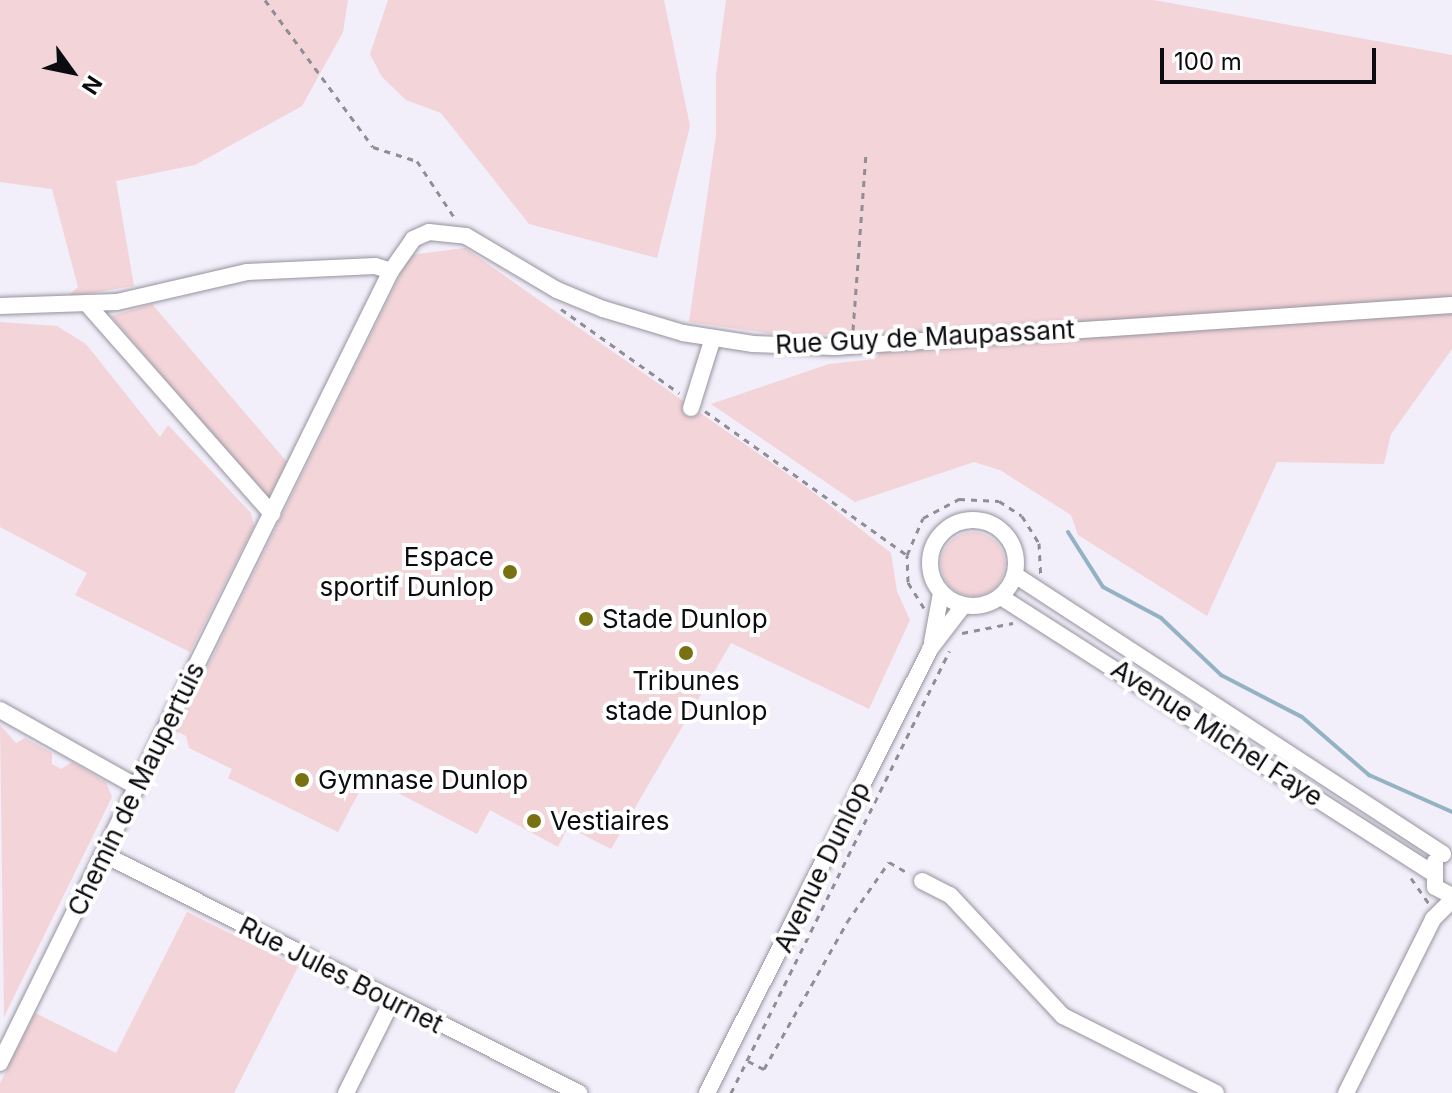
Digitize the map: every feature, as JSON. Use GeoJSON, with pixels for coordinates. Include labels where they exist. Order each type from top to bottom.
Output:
{"type":"FeatureCollection","features":[{"type":"Feature","properties":{"kind":"street","name":"Rue Guy de Maupassant"},"geometry":{"type":"LineString","coordinates":[[391,271],[413,239],[429,232],[466,236],[568,295],[683,333],[713,338],[852,345],[1452,305]]}},
{"type":"Feature","properties":{"kind":"street"},"geometry":{"type":"LineString","coordinates":[[0,306],[87,304],[247,272],[375,266],[391,271]]}},
{"type":"Feature","properties":{"kind":"street","name":"Chemin de Maupertuis"},"geometry":{"type":"LineString","coordinates":[[0,1063],[391,271]]}},
{"type":"Feature","properties":{"kind":"street"},"geometry":{"type":"LineString","coordinates":[[87,304],[272,514]]}},
{"type":"Feature","properties":{"kind":"street"},"geometry":{"type":"LineString","coordinates":[[691,408],[713,338]]}},
{"type":"Feature","properties":{"kind":"street"},"geometry":{"type":"LineString","coordinates":[[963,520],[993,524],[1005,533],[1013,545],[1015,575],[1001,597],[963,606],[941,593],[930,565],[931,550],[949,526],[963,520]]}},
{"type":"Feature","properties":{"kind":"street","name":"Avenue Michel Faye"},"geometry":{"type":"LineString","coordinates":[[1015,575],[1447,853]]}},
{"type":"Feature","properties":{"kind":"street","name":"Avenue Dunlop"},"geometry":{"type":"LineString","coordinates":[[930,649],[941,593]]}},
{"type":"Feature","properties":{"kind":"street","name":"Avenue Michel Faye"},"geometry":{"type":"LineString","coordinates":[[1001,597],[1433,880],[1452,898]]}},
{"type":"Feature","properties":{"kind":"street","name":"Avenue Dunlop"},"geometry":{"type":"LineString","coordinates":[[711,1090],[930,649],[963,606]]}},
{"type":"Feature","properties":{"kind":"street"},"geometry":{"type":"LineString","coordinates":[[0,710],[137,787]]}},
{"type":"Feature","properties":{"kind":"street"},"geometry":{"type":"LineString","coordinates":[[1433,919],[1433,880],[1447,853]]}},
{"type":"Feature","properties":{"kind":"street","name":"Rue Jules Bournet"},"geometry":{"type":"LineString","coordinates":[[103,854],[579,1093]]}},
{"type":"Feature","properties":{"kind":"street"},"geometry":{"type":"LineString","coordinates":[[922,881],[950,895],[1063,1016],[1216,1093]]}},
{"type":"Feature","properties":{"kind":"street"},"geometry":{"type":"LineString","coordinates":[[1346,1093],[1433,919],[1452,898]]}},
{"type":"Feature","properties":{"kind":"street"},"geometry":{"type":"LineString","coordinates":[[346,1093],[392,1001]]}},
{"type":"Feature","properties":{"kind":"path"},"geometry":{"type":"LineString","coordinates":[[265,0],[373,147],[417,161],[466,236]]}},
{"type":"Feature","properties":{"kind":"path"},"geometry":{"type":"LineString","coordinates":[[852,345],[866,151]]}},
{"type":"Feature","properties":{"kind":"path"},"geometry":{"type":"LineString","coordinates":[[907,555],[923,518],[939,507],[981,497],[999,501],[1022,516],[1039,543],[1042,571],[1037,591]]}},
{"type":"Feature","properties":{"kind":"path"},"geometry":{"type":"LineString","coordinates":[[731,1093],[951,646]]}},
{"type":"Feature","properties":{"kind":"path"},"geometry":{"type":"LineString","coordinates":[[730,1052],[764,1069],[840,933],[889,862],[922,881]]}},
{"type":"Feature","properties":{"kind":"shaded area"},"geometry":{"type":"Polygon","coordinates":[[[0,0],[348,0],[343,32],[302,106],[195,165],[116,181],[134,286],[67,297],[78,287],[52,189],[0,182],[0,0]]]}},
{"type":"Feature","properties":{"kind":"shaded area"},"geometry":{"type":"Polygon","coordinates":[[[388,0],[664,0],[690,126],[657,258],[529,224],[441,113],[406,100],[382,77],[370,54],[388,0]]]}},
{"type":"Feature","properties":{"kind":"shaded area"},"geometry":{"type":"Polygon","coordinates":[[[726,0],[1154,0],[1452,55],[1452,349],[1391,434],[1384,464],[1277,462],[1207,616],[1078,535],[1071,515],[1000,470],[974,462],[855,502],[711,404],[829,364],[875,359],[897,333],[782,335],[689,322],[716,135],[716,75],[726,0]]]}},
{"type":"Feature","properties":{"kind":"shaded area","name":"Espace sportif Dunlop"},"geometry":{"type":"Polygon","coordinates":[[[465,248],[809,489],[891,553],[897,591],[910,620],[869,709],[731,643],[611,849],[568,827],[558,847],[490,810],[477,834],[367,777],[338,832],[228,778],[232,769],[189,748],[186,736],[176,731],[410,255],[465,248]]]}},
{"type":"Feature","properties":{"kind":"shaded area"},"geometry":{"type":"Polygon","coordinates":[[[152,304],[287,462],[268,499],[111,316],[152,304]]]}},
{"type":"Feature","properties":{"kind":"shaded area"},"geometry":{"type":"Polygon","coordinates":[[[0,322],[57,326],[86,344],[160,437],[168,425],[251,513],[254,526],[190,652],[75,595],[87,573],[0,527],[0,322]]]}},
{"type":"Feature","properties":{"kind":"shaded area"},"geometry":{"type":"Polygon","coordinates":[[[973,532],[991,538],[999,546],[1005,564],[999,582],[991,590],[973,596],[955,590],[947,582],[941,564],[947,546],[955,538],[973,532]]]}},
{"type":"Feature","properties":{"kind":"shaded area"},"geometry":{"type":"Polygon","coordinates":[[[0,725],[16,743],[25,738],[52,753],[52,764],[61,769],[72,762],[106,782],[112,797],[4,1017],[0,725]]]}},
{"type":"Feature","properties":{"kind":"shaded area"},"geometry":{"type":"Polygon","coordinates":[[[187,912],[298,967],[234,1093],[0,1093],[0,1083],[35,1013],[116,1053],[187,912]]]}},
{"type":"Feature","properties":{"kind":"waterway"},"geometry":{"type":"LineString","coordinates":[[1068,532],[1103,587],[1161,618],[1221,675],[1302,717],[1369,775],[1452,812]]}},
{"type":"Feature","properties":{"kind":"place","name":"Espace sportif Dunlop"},"geometry":{"type":"Point","coordinates":[510,572]}},
{"type":"Feature","properties":{"kind":"place","name":"Stade Dunlop"},"geometry":{"type":"Point","coordinates":[586,619]}},
{"type":"Feature","properties":{"kind":"place","name":"Tribunes stade Dunlop"},"geometry":{"type":"Point","coordinates":[686,653]}},
{"type":"Feature","properties":{"kind":"place","name":"Gymnase Dunlop"},"geometry":{"type":"Point","coordinates":[302,780]}},
{"type":"Feature","properties":{"kind":"place","name":"Vestiaires"},"geometry":{"type":"Point","coordinates":[534,821]}}]}
